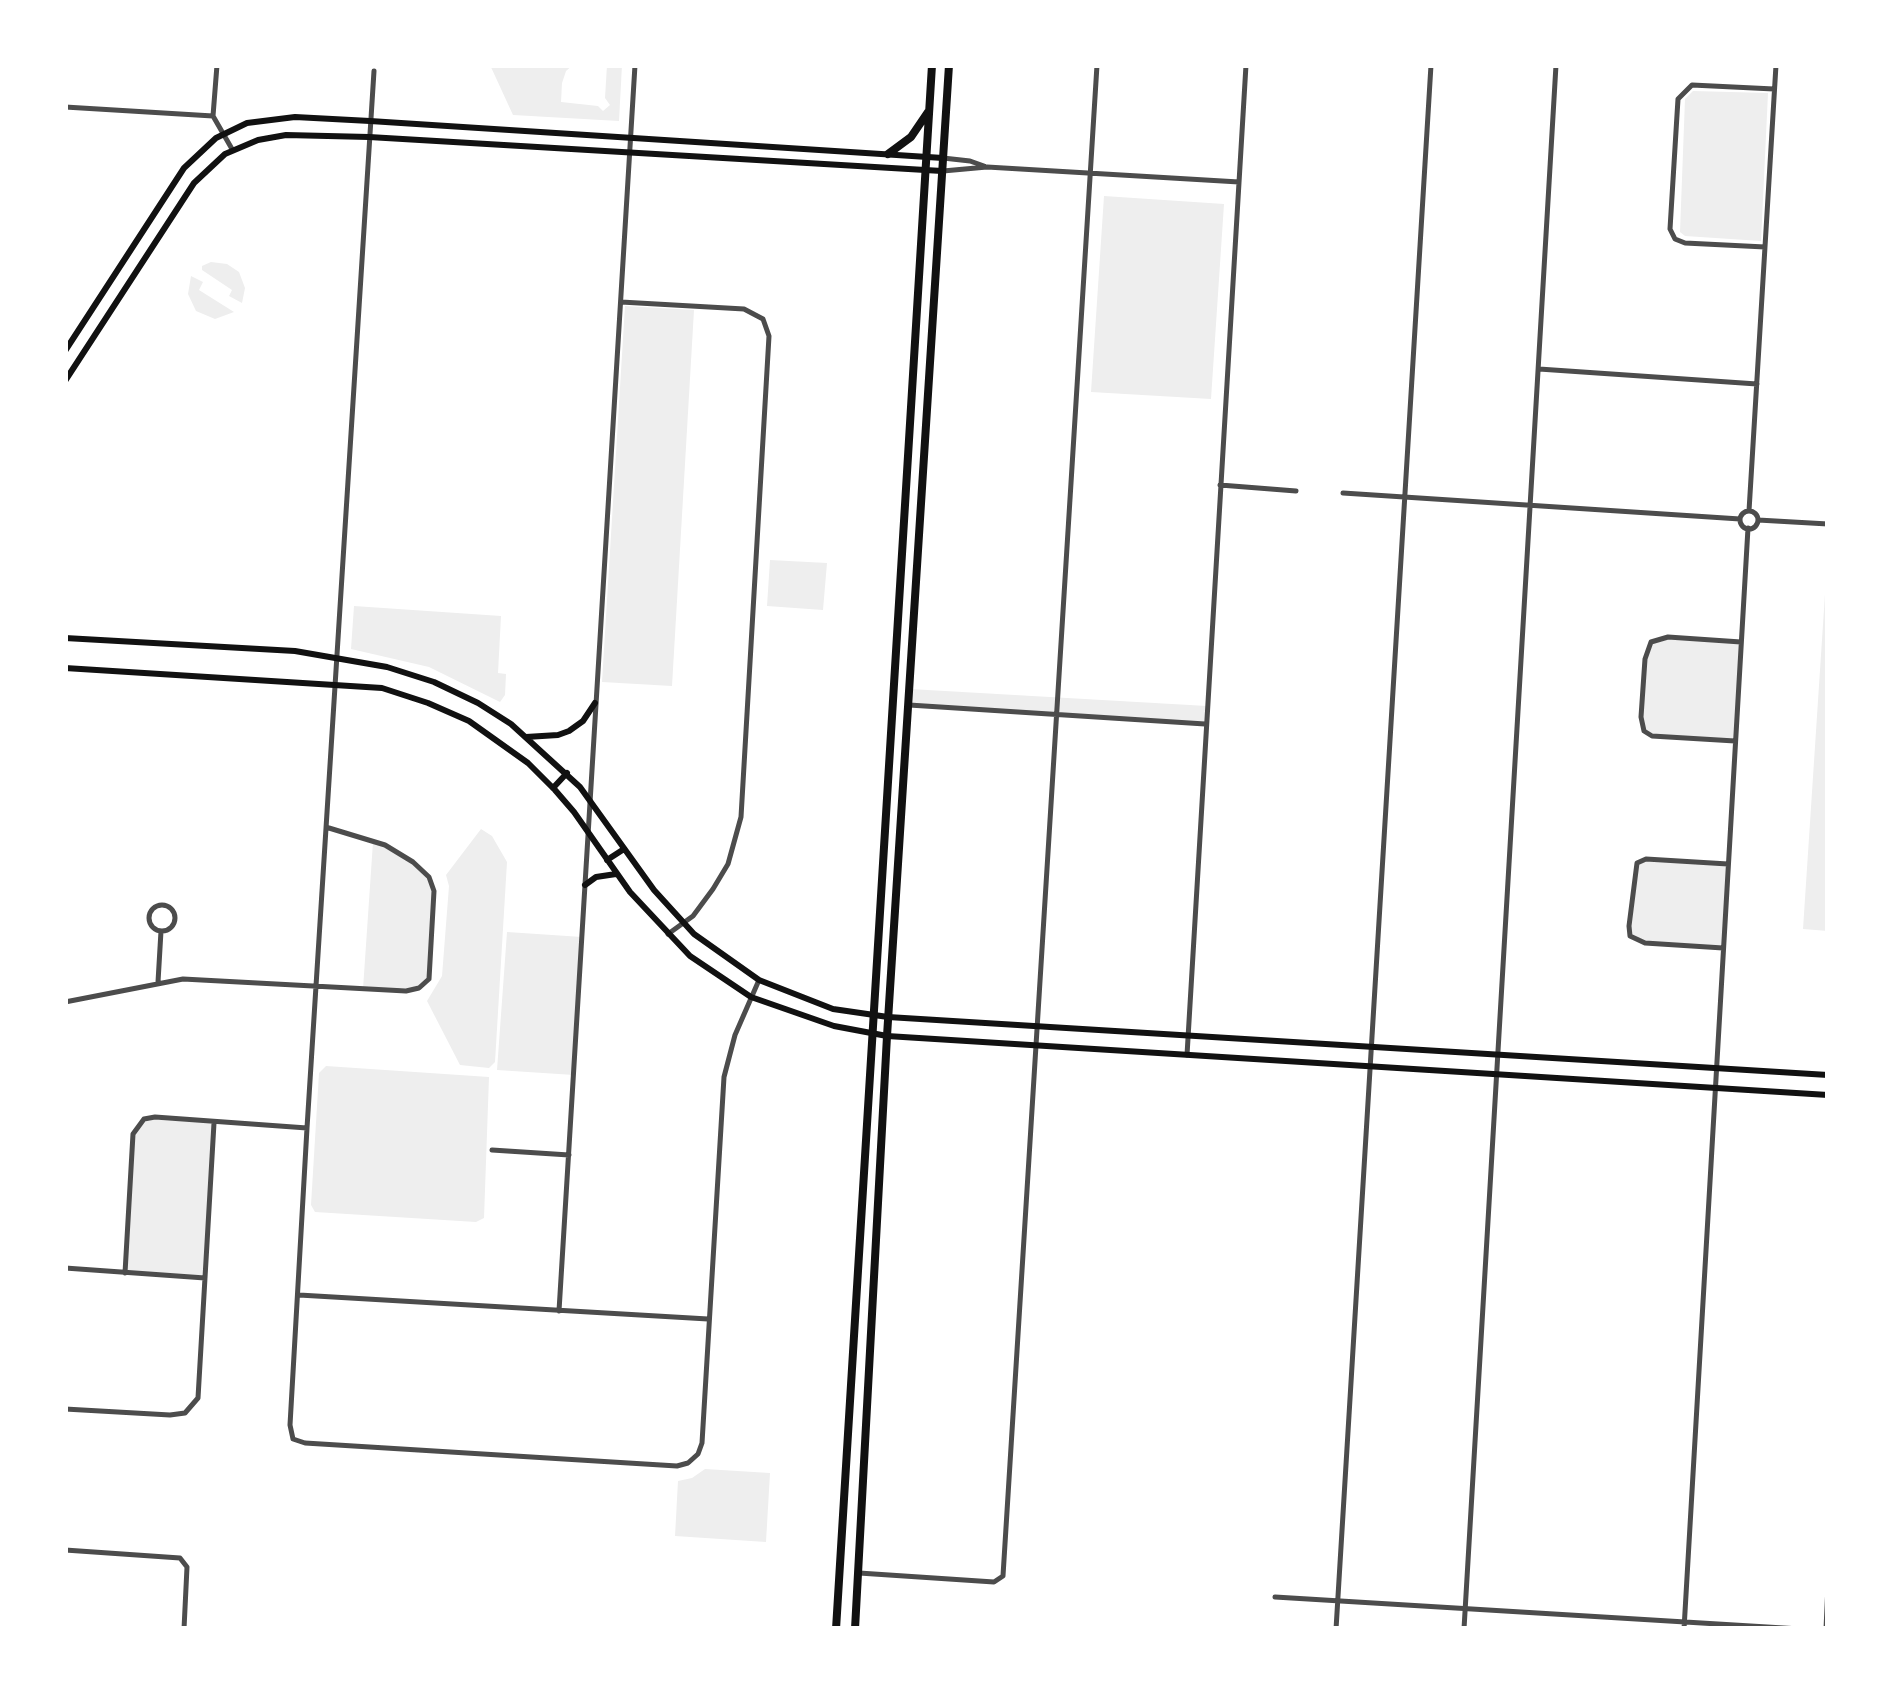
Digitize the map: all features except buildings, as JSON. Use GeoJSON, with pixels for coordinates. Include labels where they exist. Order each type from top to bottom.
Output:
{"type":"FeatureCollection","features":[{"type":"Feature","properties":{"kind":"main road"},"geometry":{"type":"LineString","coordinates":[[836,1629],[932,65]]}},
{"type":"Feature","properties":{"kind":"main road"},"geometry":{"type":"LineString","coordinates":[[856,1629],[888,1017],[949,65]]}},
{"type":"Feature","properties":{"kind":"main road"},"geometry":{"type":"LineString","coordinates":[[888,154],[911,137],[930,108]]}},
{"type":"Feature","properties":{"kind":"main road"},"geometry":{"type":"LineString","coordinates":[[65,351],[184,168],[223,134],[247,123],[276,118],[370,120],[943,158]]}},
{"type":"Feature","properties":{"kind":"main road"},"geometry":{"type":"LineString","coordinates":[[65,381],[194,183],[232,149],[286,135],[369,136],[942,172]]}},
{"type":"Feature","properties":{"kind":"main road"},"geometry":{"type":"LineString","coordinates":[[65,638],[295,651],[386,667],[434,682],[478,703],[567,773],[590,798],[683,924],[759,980],[834,1009],[888,1017],[1828,1075]]}},
{"type":"Feature","properties":{"kind":"main road"},"geometry":{"type":"LineString","coordinates":[[65,668],[382,688],[469,721],[528,763],[553,788],[616,874],[690,956],[751,997],[834,1026],[887,1036],[1828,1094]]}},
{"type":"Feature","properties":{"kind":"main road"},"geometry":{"type":"LineString","coordinates":[[526,737],[558,735],[569,730],[596,703]]}},
{"type":"Feature","properties":{"kind":"main road"},"geometry":{"type":"LineString","coordinates":[[553,788],[567,773]]}},
{"type":"Feature","properties":{"kind":"main road"},"geometry":{"type":"LineString","coordinates":[[607,860],[624,849]]}},
{"type":"Feature","properties":{"kind":"main road"},"geometry":{"type":"LineString","coordinates":[[585,885],[596,877],[616,874]]}},
{"type":"Feature","properties":{"kind":"street"},"geometry":{"type":"LineString","coordinates":[[216,65],[213,116],[232,149]]}},
{"type":"Feature","properties":{"kind":"street"},"geometry":{"type":"LineString","coordinates":[[559,1311],[635,65]]}},
{"type":"Feature","properties":{"kind":"street"},"geometry":{"type":"LineString","coordinates":[[859,1572],[994,1582],[1004,1576],[1097,65]]}},
{"type":"Feature","properties":{"kind":"street"},"geometry":{"type":"LineString","coordinates":[[1186,1056],[1246,65]]}},
{"type":"Feature","properties":{"kind":"street"},"geometry":{"type":"LineString","coordinates":[[1336,1629],[1431,65]]}},
{"type":"Feature","properties":{"kind":"street"},"geometry":{"type":"LineString","coordinates":[[1464,1629],[1556,65]]}},
{"type":"Feature","properties":{"kind":"street"},"geometry":{"type":"LineString","coordinates":[[1776,65],[1750,511],[1758,520],[1828,524]]}},
{"type":"Feature","properties":{"kind":"street"},"geometry":{"type":"LineString","coordinates":[[374,72],[307,1128],[290,1425],[294,1439],[305,1444],[677,1466],[698,1454],[702,1442],[724,1077],[735,1035],[759,980]]}},
{"type":"Feature","properties":{"kind":"street"},"geometry":{"type":"LineString","coordinates":[[1765,247],[1685,243],[1675,239],[1670,230],[1674,150],[1678,99],[1692,85],[1774,89]]}},
{"type":"Feature","properties":{"kind":"street"},"geometry":{"type":"LineString","coordinates":[[65,107],[213,116]]}},
{"type":"Feature","properties":{"kind":"street"},"geometry":{"type":"LineString","coordinates":[[943,158],[970,161],[986,168]]}},
{"type":"Feature","properties":{"kind":"street"},"geometry":{"type":"LineString","coordinates":[[942,172],[986,168],[1239,182]]}},
{"type":"Feature","properties":{"kind":"street"},"geometry":{"type":"LineString","coordinates":[[620,302],[744,309],[763,319],[770,336],[741,816],[728,864],[713,890],[683,924],[668,934]]}},
{"type":"Feature","properties":{"kind":"street"},"geometry":{"type":"LineString","coordinates":[[1539,369],[1757,384]]}},
{"type":"Feature","properties":{"kind":"street"},"geometry":{"type":"LineString","coordinates":[[1220,485],[1296,490]]}},
{"type":"Feature","properties":{"kind":"street"},"geometry":{"type":"LineString","coordinates":[[1343,493],[1740,519],[1750,511]]}},
{"type":"Feature","properties":{"kind":"street"},"geometry":{"type":"LineString","coordinates":[[1740,519],[1748,528],[1758,520]]}},
{"type":"Feature","properties":{"kind":"street"},"geometry":{"type":"LineString","coordinates":[[1684,1626],[1748,528]]}},
{"type":"Feature","properties":{"kind":"street"},"geometry":{"type":"LineString","coordinates":[[1735,741],[1652,736],[1644,731],[1640,717],[1645,659],[1651,642],[1668,638],[1741,642]]}},
{"type":"Feature","properties":{"kind":"street"},"geometry":{"type":"LineString","coordinates":[[909,705],[1206,724]]}},
{"type":"Feature","properties":{"kind":"street"},"geometry":{"type":"LineString","coordinates":[[65,1002],[183,978],[406,991],[419,988],[429,979],[434,891],[429,877],[413,862],[385,846],[328,828]]}},
{"type":"Feature","properties":{"kind":"street"},"geometry":{"type":"LineString","coordinates":[[1723,948],[1645,944],[1630,936],[1629,926],[1637,863],[1646,859],[1728,864]]}},
{"type":"Feature","properties":{"kind":"street"},"geometry":{"type":"LineString","coordinates":[[163,905],[171,909],[175,918],[172,926],[162,931],[152,926],[149,918],[152,910],[163,905]]}},
{"type":"Feature","properties":{"kind":"street"},"geometry":{"type":"LineString","coordinates":[[158,982],[162,931]]}},
{"type":"Feature","properties":{"kind":"street"},"geometry":{"type":"LineString","coordinates":[[125,1272],[136,1125],[154,1117],[307,1128]]}},
{"type":"Feature","properties":{"kind":"street"},"geometry":{"type":"LineString","coordinates":[[65,1409],[185,1413],[198,1398],[214,1122]]}},
{"type":"Feature","properties":{"kind":"street"},"geometry":{"type":"LineString","coordinates":[[492,1150],[569,1154]]}},
{"type":"Feature","properties":{"kind":"street"},"geometry":{"type":"LineString","coordinates":[[65,1268],[205,1278]]}},
{"type":"Feature","properties":{"kind":"street"},"geometry":{"type":"LineString","coordinates":[[298,1295],[708,1319]]}},
{"type":"Feature","properties":{"kind":"street"},"geometry":{"type":"LineString","coordinates":[[65,1550],[180,1558],[188,1566],[184,1629]]}},
{"type":"Feature","properties":{"kind":"street"},"geometry":{"type":"LineString","coordinates":[[1826,1629],[1828,1585]]}},
{"type":"Feature","properties":{"kind":"street"},"geometry":{"type":"LineString","coordinates":[[1275,1596],[1684,1626],[1800,1629]]}},
{"type":"Feature","properties":{"kind":"shaded area"},"geometry":{"type":"Polygon","coordinates":[[[490,65],[573,65],[562,83],[561,102],[598,106],[603,111],[610,105],[605,98],[607,65],[622,65],[619,121],[513,115],[490,65]]]}},
{"type":"Feature","properties":{"kind":"shaded area"},"geometry":{"type":"Polygon","coordinates":[[[1693,91],[1768,93],[1761,241],[1685,236],[1680,232],[1685,99],[1693,91]]]}},
{"type":"Feature","properties":{"kind":"shaded area"},"geometry":{"type":"Polygon","coordinates":[[[1104,196],[1224,204],[1211,399],[1091,392],[1104,196]]]}},
{"type":"Feature","properties":{"kind":"shaded area"},"geometry":{"type":"Polygon","coordinates":[[[211,262],[227,264],[239,272],[245,288],[242,303],[229,296],[232,290],[202,270],[211,262]]]}},
{"type":"Feature","properties":{"kind":"shaded area"},"geometry":{"type":"Polygon","coordinates":[[[191,276],[203,282],[199,290],[234,312],[215,319],[196,311],[188,294],[191,276]]]}},
{"type":"Feature","properties":{"kind":"shaded area"},"geometry":{"type":"Polygon","coordinates":[[[625,306],[694,310],[672,686],[602,682],[625,306]]]}},
{"type":"Feature","properties":{"kind":"shaded area"},"geometry":{"type":"Polygon","coordinates":[[[770,560],[827,563],[823,610],[767,606],[770,560]]]}},
{"type":"Feature","properties":{"kind":"shaded area"},"geometry":{"type":"Polygon","coordinates":[[[1828,594],[1828,931],[1803,929],[1828,594]]]}},
{"type":"Feature","properties":{"kind":"shaded area"},"geometry":{"type":"Polygon","coordinates":[[[354,606],[501,616],[498,673],[506,674],[505,695],[500,702],[429,667],[351,649],[354,606]]]}},
{"type":"Feature","properties":{"kind":"shaded area"},"geometry":{"type":"Polygon","coordinates":[[[1659,638],[1741,642],[1735,741],[1660,737],[1645,731],[1641,717],[1647,649],[1659,638]]]}},
{"type":"Feature","properties":{"kind":"shaded area"},"geometry":{"type":"Polygon","coordinates":[[[910,689],[1207,706],[1206,724],[909,705],[910,689]]]}},
{"type":"Feature","properties":{"kind":"shaded area"},"geometry":{"type":"Polygon","coordinates":[[[481,829],[492,836],[507,862],[495,1062],[489,1068],[460,1065],[427,1001],[442,976],[449,886],[446,875],[481,829]]]}},
{"type":"Feature","properties":{"kind":"shaded area"},"geometry":{"type":"Polygon","coordinates":[[[373,842],[413,862],[429,877],[434,891],[429,979],[419,988],[363,989],[373,842]]]}},
{"type":"Feature","properties":{"kind":"shaded area"},"geometry":{"type":"Polygon","coordinates":[[[1646,859],[1728,864],[1723,948],[1645,943],[1630,936],[1637,863],[1646,859]]]}},
{"type":"Feature","properties":{"kind":"shaded area"},"geometry":{"type":"Polygon","coordinates":[[[507,932],[582,937],[574,1075],[497,1070],[507,932]]]}},
{"type":"Feature","properties":{"kind":"shaded area"},"geometry":{"type":"Polygon","coordinates":[[[326,1066],[489,1077],[484,1218],[476,1222],[315,1212],[311,1205],[319,1073],[326,1066]]]}},
{"type":"Feature","properties":{"kind":"shaded area"},"geometry":{"type":"Polygon","coordinates":[[[144,1119],[214,1123],[205,1278],[125,1273],[133,1134],[144,1119]]]}},
{"type":"Feature","properties":{"kind":"shaded area"},"geometry":{"type":"Polygon","coordinates":[[[705,1469],[770,1473],[766,1542],[675,1536],[678,1481],[705,1469]]]}}]}
